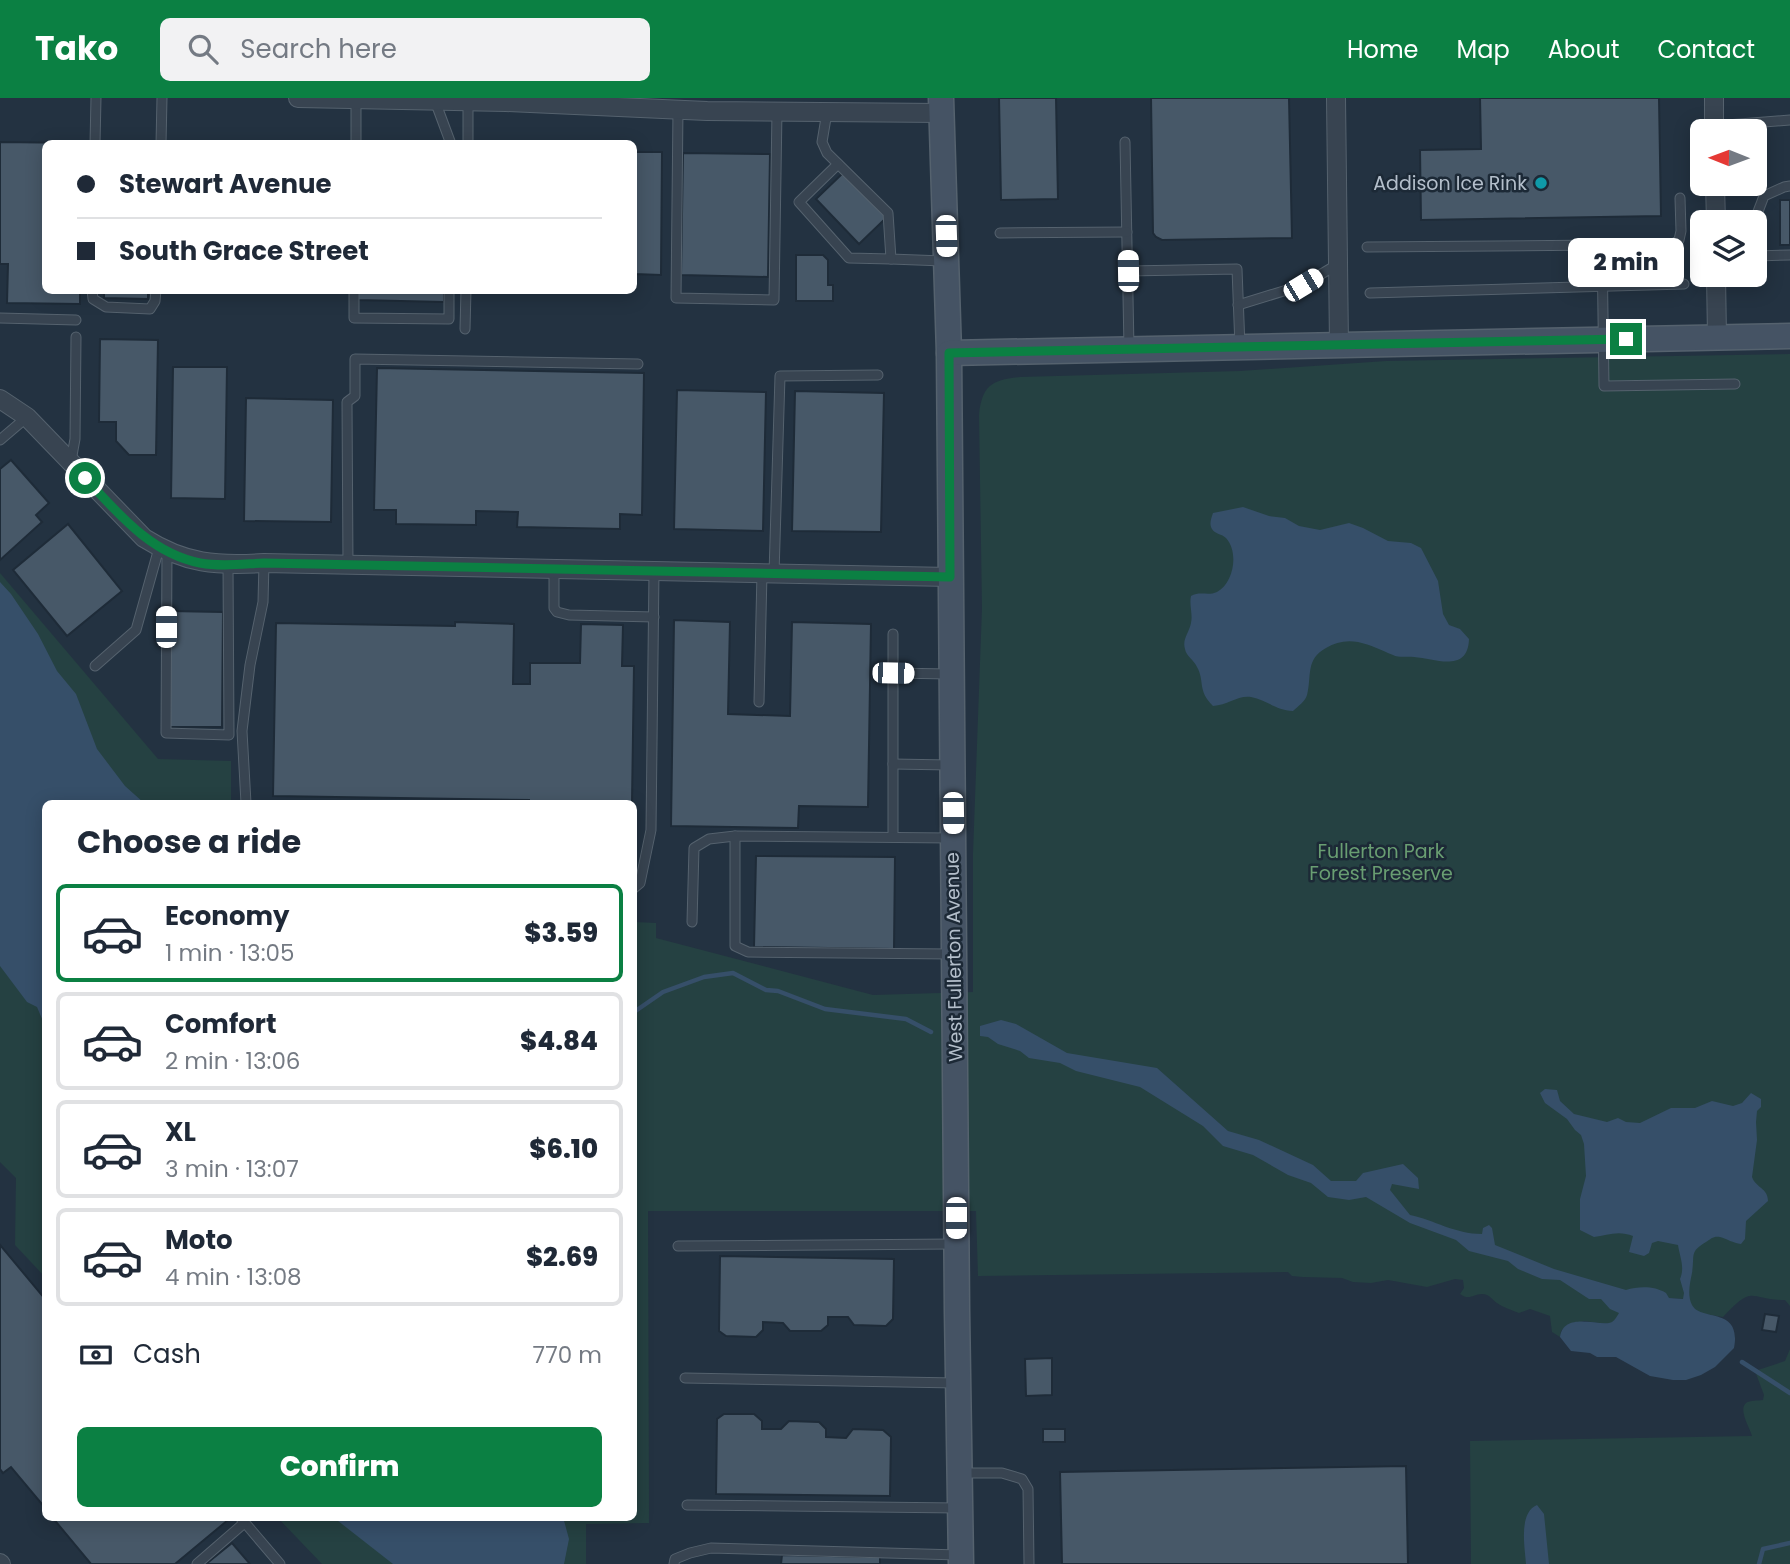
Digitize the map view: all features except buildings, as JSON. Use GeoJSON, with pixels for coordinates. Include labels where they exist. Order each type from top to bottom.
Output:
{"type":"FeatureCollection","features":[{"type":"Feature","properties":{"kind":"street"},"geometry":{"type":"LineString","coordinates":[[298,98],[468,102],[506,100],[678,109],[707,104],[777,111],[827,112],[941,105]]}},
{"type":"Feature","properties":{"kind":"street"},"geometry":{"type":"LineString","coordinates":[[1336,98],[1339,345]]}},
{"type":"Feature","properties":{"kind":"street"},"geometry":{"type":"LineString","coordinates":[[1714,98],[1714,119]]}},
{"type":"Feature","properties":{"kind":"street","name":"West Fullerton Avenue"},"geometry":{"type":"LineString","coordinates":[[941,105],[949,353],[961,1559]]}},
{"type":"Feature","properties":{"kind":"street"},"geometry":{"type":"LineString","coordinates":[[1716,287],[1717,337]]}},
{"type":"Feature","properties":{"kind":"street"},"geometry":{"type":"LineString","coordinates":[[949,353],[1790,336]]}},
{"type":"Feature","properties":{"kind":"street"},"geometry":{"type":"LineString","coordinates":[[0,399],[26,416],[144,538],[163,550],[200,563],[950,577]]}},
{"type":"Feature","properties":{"kind":"lane"},"geometry":{"type":"LineString","coordinates":[[95,140],[96,98]]}},
{"type":"Feature","properties":{"kind":"lane"},"geometry":{"type":"LineString","coordinates":[[161,140],[162,98]]}},
{"type":"Feature","properties":{"kind":"lane"},"geometry":{"type":"LineString","coordinates":[[356,99],[356,140]]}},
{"type":"Feature","properties":{"kind":"lane"},"geometry":{"type":"LineString","coordinates":[[435,101],[450,140]]}},
{"type":"Feature","properties":{"kind":"lane"},"geometry":{"type":"LineString","coordinates":[[468,102],[468,140]]}},
{"type":"Feature","properties":{"kind":"lane"},"geometry":{"type":"LineString","coordinates":[[678,109],[676,298],[700,299],[774,300],[777,111]]}},
{"type":"Feature","properties":{"kind":"lane"},"geometry":{"type":"LineString","coordinates":[[827,112],[822,142],[827,153],[888,213],[891,258]]}},
{"type":"Feature","properties":{"kind":"lane"},"geometry":{"type":"LineString","coordinates":[[1768,123],[1790,120]]}},
{"type":"Feature","properties":{"kind":"lane"},"geometry":{"type":"LineString","coordinates":[[1125,142],[1129,350]]}},
{"type":"Feature","properties":{"kind":"lane"},"geometry":{"type":"LineString","coordinates":[[838,164],[799,202],[849,258],[947,261]]}},
{"type":"Feature","properties":{"kind":"lane"},"geometry":{"type":"LineString","coordinates":[[1759,210],[1764,196],[1790,186]]}},
{"type":"Feature","properties":{"kind":"lane"},"geometry":{"type":"LineString","coordinates":[[1367,247],[1673,244],[1679,240],[1681,231],[1680,198]]}},
{"type":"Feature","properties":{"kind":"lane"},"geometry":{"type":"LineString","coordinates":[[1000,233],[1127,232]]}},
{"type":"Feature","properties":{"kind":"lane"},"geometry":{"type":"LineString","coordinates":[[1602,246],[1604,386],[1735,384]]}},
{"type":"Feature","properties":{"kind":"lane"},"geometry":{"type":"LineString","coordinates":[[1767,256],[1790,255]]}},
{"type":"Feature","properties":{"kind":"lane"},"geometry":{"type":"LineString","coordinates":[[1238,305],[1303,285],[1338,264]]}},
{"type":"Feature","properties":{"kind":"lane"},"geometry":{"type":"LineString","coordinates":[[1128,271],[1237,269],[1240,348]]}},
{"type":"Feature","properties":{"kind":"lane"},"geometry":{"type":"LineString","coordinates":[[1370,293],[1684,284]]}},
{"type":"Feature","properties":{"kind":"lane"},"geometry":{"type":"LineString","coordinates":[[92,294],[93,299],[106,307],[150,309],[154,306],[156,294]]}},
{"type":"Feature","properties":{"kind":"lane"},"geometry":{"type":"LineString","coordinates":[[354,294],[354,318],[449,319],[449,294]]}},
{"type":"Feature","properties":{"kind":"lane"},"geometry":{"type":"LineString","coordinates":[[466,294],[466,329]]}},
{"type":"Feature","properties":{"kind":"lane"},"geometry":{"type":"LineString","coordinates":[[0,318],[76,320]]}},
{"type":"Feature","properties":{"kind":"lane"},"geometry":{"type":"LineString","coordinates":[[71,463],[75,439],[76,337]]}},
{"type":"Feature","properties":{"kind":"lane"},"geometry":{"type":"LineString","coordinates":[[348,565],[347,402],[355,396],[355,359],[638,364]]}},
{"type":"Feature","properties":{"kind":"lane"},"geometry":{"type":"LineString","coordinates":[[759,702],[780,376],[877,375]]}},
{"type":"Feature","properties":{"kind":"lane"},"geometry":{"type":"LineString","coordinates":[[0,440],[26,416]]}},
{"type":"Feature","properties":{"kind":"lane"},"geometry":{"type":"LineString","coordinates":[[163,550],[166,733],[229,735],[229,565]]}},
{"type":"Feature","properties":{"kind":"lane"},"geometry":{"type":"LineString","coordinates":[[95,666],[136,630],[163,550]]}},
{"type":"Feature","properties":{"kind":"lane"},"geometry":{"type":"LineString","coordinates":[[246,800],[242,731],[250,665],[263,603],[264,563]]}},
{"type":"Feature","properties":{"kind":"lane"},"geometry":{"type":"LineString","coordinates":[[554,569],[556,612],[569,615],[653,617]]}},
{"type":"Feature","properties":{"kind":"lane"},"geometry":{"type":"LineString","coordinates":[[637,886],[640,884],[651,830],[654,571]]}},
{"type":"Feature","properties":{"kind":"lane"},"geometry":{"type":"LineString","coordinates":[[892,837],[893,634]]}},
{"type":"Feature","properties":{"kind":"lane"},"geometry":{"type":"LineString","coordinates":[[893,673],[951,674]]}},
{"type":"Feature","properties":{"kind":"lane"},"geometry":{"type":"LineString","coordinates":[[893,764],[952,765]]}},
{"type":"Feature","properties":{"kind":"lane"},"geometry":{"type":"LineString","coordinates":[[735,836],[735,946],[748,952],[955,954]]}},
{"type":"Feature","properties":{"kind":"lane"},"geometry":{"type":"LineString","coordinates":[[692,922],[694,848],[709,839],[735,836],[953,838]]}},
{"type":"Feature","properties":{"kind":"lane"},"geometry":{"type":"LineString","coordinates":[[678,1245],[956,1244]]}},
{"type":"Feature","properties":{"kind":"lane"},"geometry":{"type":"LineString","coordinates":[[685,1377],[958,1383]]}},
{"type":"Feature","properties":{"kind":"lane"},"geometry":{"type":"LineString","coordinates":[[960,1473],[1002,1473],[1022,1479],[1028,1489],[1029,1564]]}},
{"type":"Feature","properties":{"kind":"lane"},"geometry":{"type":"LineString","coordinates":[[687,1505],[960,1508]]}},
{"type":"Feature","properties":{"kind":"lane"},"geometry":{"type":"LineString","coordinates":[[197,1564],[240,1521]]}},
{"type":"Feature","properties":{"kind":"lane"},"geometry":{"type":"LineString","coordinates":[[242,1521],[280,1564]]}},
{"type":"Feature","properties":{"kind":"lane"},"geometry":{"type":"LineString","coordinates":[[674,1564],[675,1559],[712,1548],[961,1559]]}},
{"type":"Feature","properties":{"kind":"green space","name":"Fullerton Park Forest Preserve"},"geometry":{"type":"Polygon","coordinates":[[[1790,354],[1790,1306],[1785,1300],[1752,1296],[1741,1300],[1723,1317],[1699,1313],[1684,1299],[1668,1298],[1620,1313],[1614,1322],[1607,1324],[1584,1321],[1566,1326],[1560,1337],[1552,1332],[1550,1316],[1530,1309],[1519,1313],[1502,1306],[1485,1294],[1463,1296],[1460,1294],[1464,1288],[1463,1280],[1455,1279],[1427,1287],[1388,1280],[1371,1283],[1342,1278],[1292,1276],[1288,1272],[978,1276],[976,1211],[648,1211],[649,1523],[586,1524],[586,1564],[322,1564],[281,1521],[637,1521],[637,922],[656,923],[656,938],[873,995],[973,992],[973,854],[982,608],[979,415],[983,397],[990,386],[1002,380],[1020,377],[1240,371],[1386,361],[1790,354]]]}},
{"type":"Feature","properties":{"kind":"green space"},"geometry":{"type":"Polygon","coordinates":[[[0,573],[158,759],[231,761],[231,800],[42,800],[42,1274],[15,1245],[16,1178],[0,1162],[0,573]]]}},
{"type":"Feature","properties":{"kind":"green space"},"geometry":{"type":"Polygon","coordinates":[[[1790,1349],[1790,1564],[1471,1564],[1470,1441],[1752,1436],[1743,1410],[1750,1401],[1763,1400],[1764,1395],[1755,1371],[1785,1361],[1790,1349]]]}},
{"type":"Feature","properties":{"kind":"water"},"geometry":{"type":"Polygon","coordinates":[[[1243,507],[1269,516],[1285,518],[1299,526],[1320,530],[1349,523],[1388,541],[1411,543],[1421,548],[1438,581],[1443,614],[1449,625],[1460,629],[1469,639],[1467,650],[1457,660],[1449,662],[1398,656],[1358,642],[1341,642],[1319,652],[1315,657],[1310,669],[1306,697],[1293,711],[1251,697],[1213,706],[1205,695],[1197,667],[1184,645],[1191,620],[1191,596],[1217,592],[1227,582],[1233,567],[1232,551],[1226,538],[1212,529],[1211,519],[1213,513],[1243,507]]]}},
{"type":"Feature","properties":{"kind":"water"},"geometry":{"type":"Polygon","coordinates":[[[0,582],[38,634],[57,671],[76,694],[97,749],[125,786],[141,800],[42,800],[42,1019],[37,1007],[27,1002],[0,966],[0,582]]]}},
{"type":"Feature","properties":{"kind":"water"},"geometry":{"type":"Polygon","coordinates":[[[1001,1020],[1016,1024],[1067,1053],[1157,1068],[1228,1131],[1259,1140],[1313,1165],[1331,1181],[1356,1181],[1363,1173],[1403,1164],[1418,1178],[1419,1189],[1392,1184],[1390,1190],[1410,1215],[1472,1233],[1482,1234],[1483,1228],[1489,1225],[1495,1245],[1554,1269],[1626,1290],[1641,1287],[1657,1289],[1666,1293],[1669,1298],[1683,1299],[1678,1245],[1658,1241],[1652,1243],[1649,1253],[1644,1256],[1629,1252],[1633,1236],[1618,1233],[1594,1237],[1580,1230],[1580,1199],[1586,1176],[1584,1144],[1581,1135],[1567,1119],[1545,1103],[1540,1093],[1545,1089],[1557,1090],[1560,1101],[1574,1114],[1607,1122],[1618,1118],[1626,1122],[1640,1123],[1671,1108],[1695,1108],[1712,1101],[1733,1106],[1742,1103],[1751,1093],[1761,1099],[1761,1107],[1757,1111],[1757,1140],[1752,1177],[1766,1193],[1768,1201],[1746,1221],[1745,1239],[1741,1244],[1716,1237],[1697,1249],[1689,1289],[1690,1301],[1697,1310],[1727,1320],[1732,1326],[1735,1335],[1734,1348],[1715,1367],[1686,1380],[1650,1376],[1616,1357],[1597,1357],[1590,1353],[1571,1351],[1560,1337],[1568,1324],[1607,1323],[1613,1321],[1619,1313],[1610,1309],[1601,1299],[1589,1299],[1560,1280],[1542,1279],[1518,1269],[1508,1261],[1469,1251],[1456,1240],[1410,1223],[1366,1197],[1349,1200],[1328,1197],[1311,1183],[1288,1175],[1253,1155],[1223,1146],[1203,1126],[1140,1087],[1076,1071],[1060,1063],[1029,1058],[1020,1051],[980,1036],[980,1026],[1001,1020]]]}},
{"type":"Feature","properties":{"kind":"water"},"geometry":{"type":"Polygon","coordinates":[[[1537,1505],[1544,1514],[1549,1564],[1526,1564],[1525,1523],[1531,1509],[1537,1505]]]}},
{"type":"Feature","properties":{"kind":"water"},"geometry":{"type":"Polygon","coordinates":[[[338,1521],[564,1521],[569,1539],[564,1564],[393,1564],[338,1521]]]}},
{"type":"Feature","properties":{"kind":"waterway"},"geometry":{"type":"LineString","coordinates":[[637,1010],[663,992],[704,977],[733,973],[766,990],[778,991],[825,1009],[906,1019],[931,1032]]}},
{"type":"Feature","properties":{"kind":"waterway"},"geometry":{"type":"LineString","coordinates":[[1742,1362],[1790,1393]]}},
{"type":"Feature","properties":{"kind":"waterway"},"geometry":{"type":"LineString","coordinates":[[1759,1564],[1763,1549],[1790,1543]]}},
{"type":"Feature","properties":{"kind":"place","name":"Addison Ice Rink"},"geometry":{"type":"Point","coordinates":[1541,183]}},
{"type":"Feature","properties":{"kind":"route"},"geometry":{"type":"LineString","coordinates":[[85,478],[144,538],[167,552],[200,563],[950,577],[949,353],[1626,339]]}}]}
